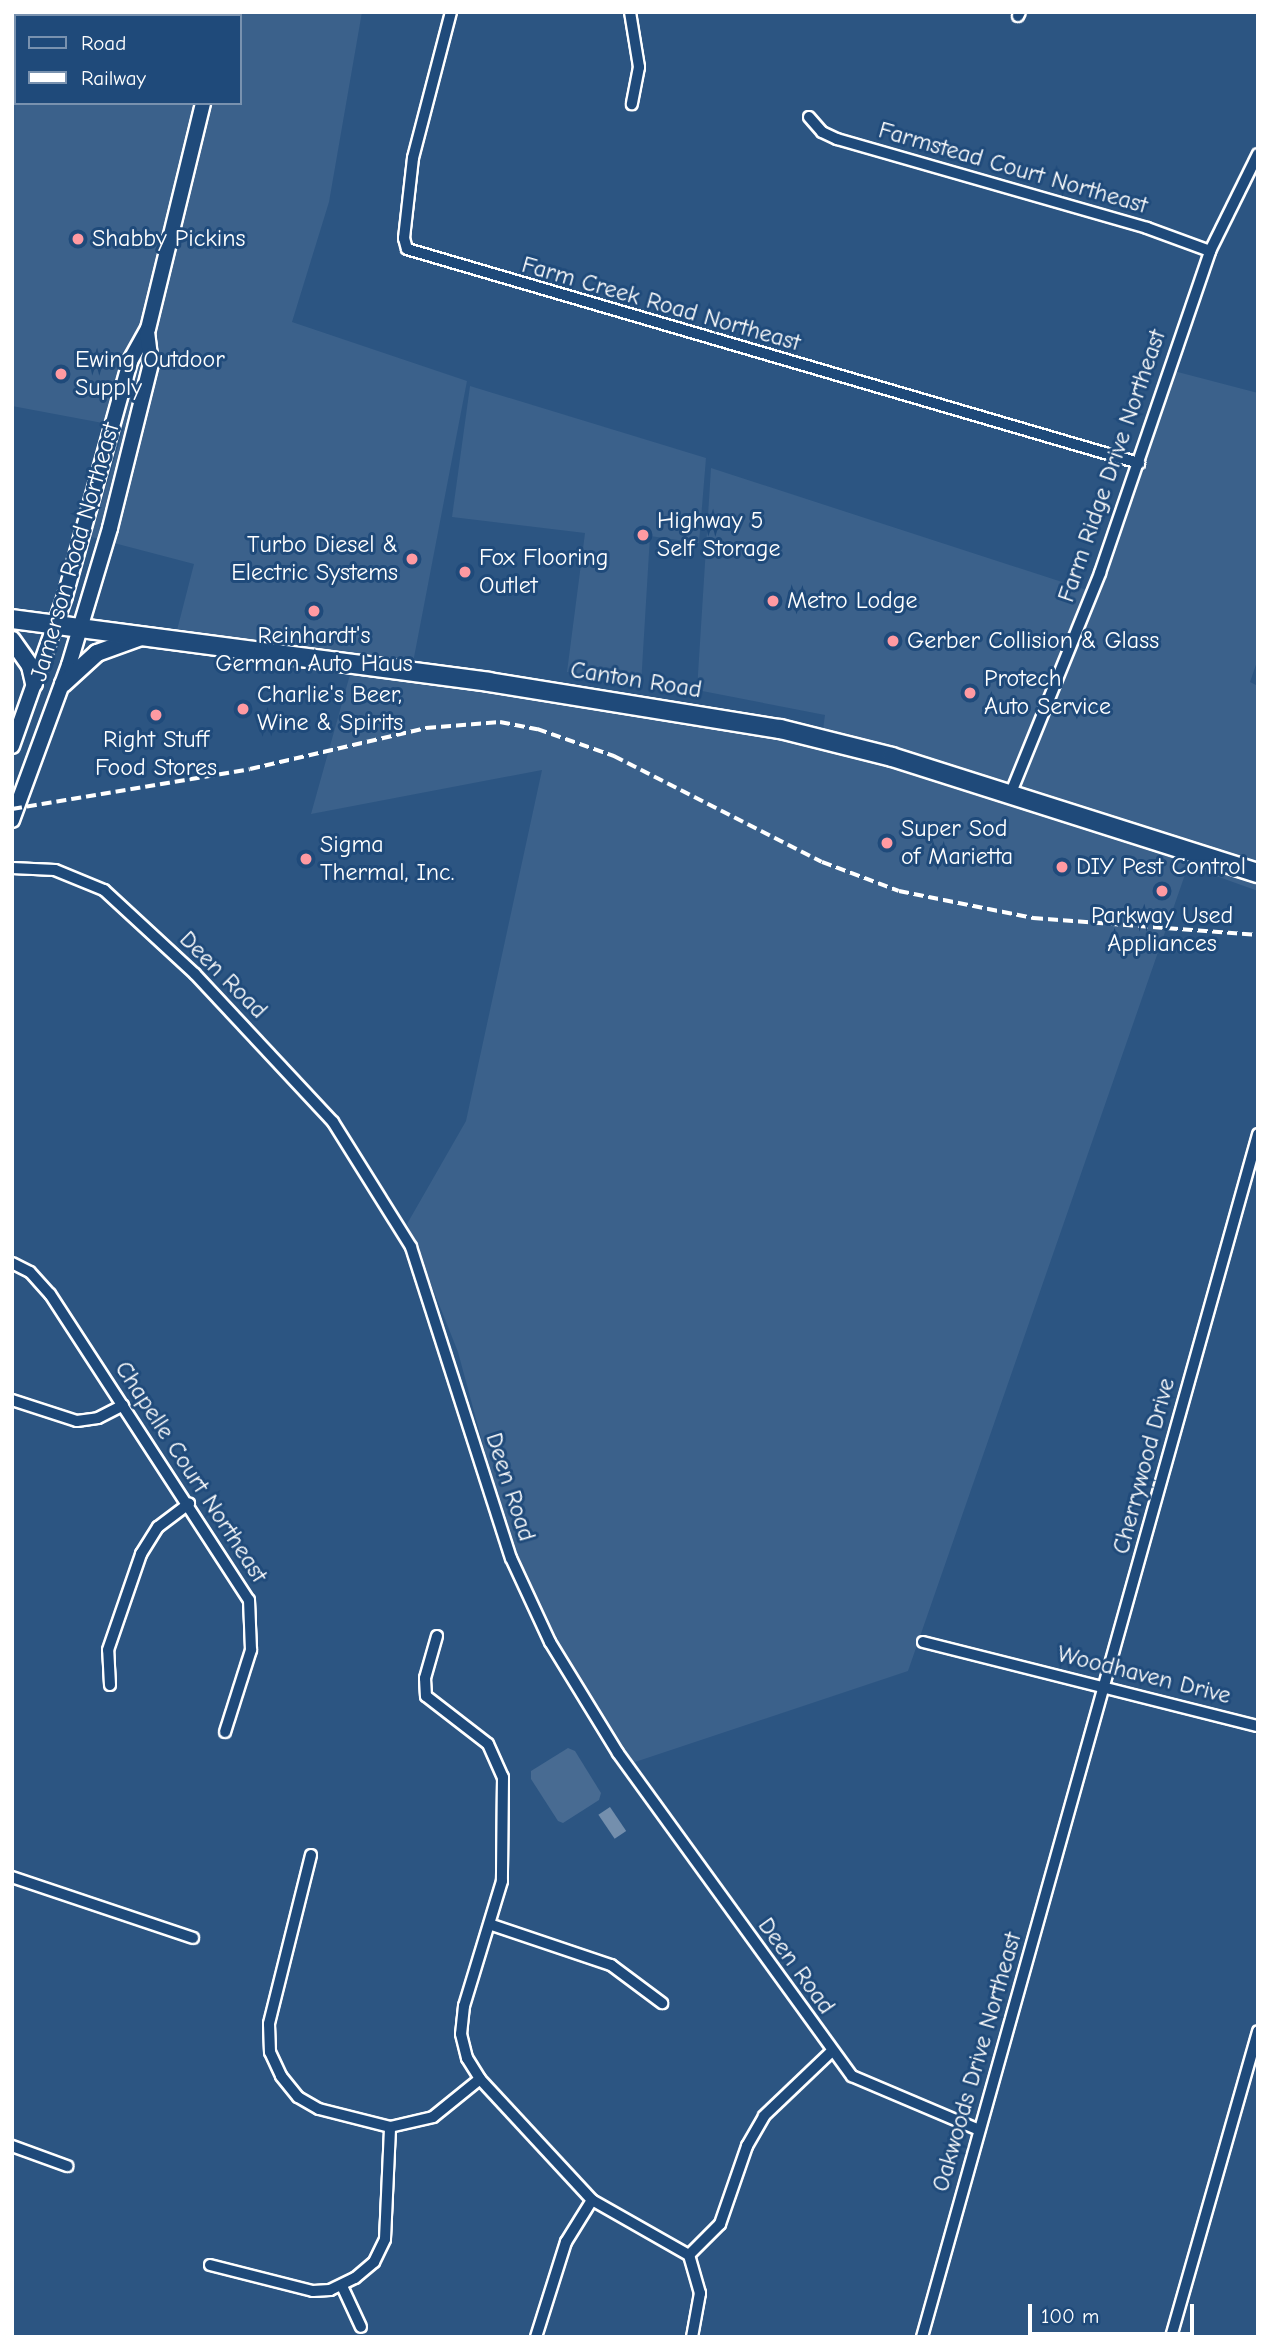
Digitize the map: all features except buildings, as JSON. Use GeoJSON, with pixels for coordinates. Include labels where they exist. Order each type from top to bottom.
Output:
{"type":"FeatureCollection","features":[{"type":"Feature","properties":{"kind":"main road","name":"Canton Road"},"geometry":{"type":"LineString","coordinates":[[12,619],[489,682],[756,724],[861,748],[1258,873]]}},
{"type":"Feature","properties":{"kind":"main road"},"geometry":{"type":"LineString","coordinates":[[63,684],[97,653],[141,637]]}},
{"type":"Feature","properties":{"kind":"main road"},"geometry":{"type":"LineString","coordinates":[[12,640],[30,666],[34,684]]}},
{"type":"Feature","properties":{"kind":"street","name":"Farm Creek Road Northeast"},"geometry":{"type":"LineString","coordinates":[[451,12],[413,158],[405,227],[407,249],[1139,463]]}},
{"type":"Feature","properties":{"kind":"street"},"geometry":{"type":"LineString","coordinates":[[629,12],[639,66],[632,104]]}},
{"type":"Feature","properties":{"kind":"street","name":"Jamerson Road Northeast"},"geometry":{"type":"LineString","coordinates":[[12,746],[54,625],[130,361],[147,332],[203,105]]}},
{"type":"Feature","properties":{"kind":"street","name":"Farmstead Court Northeast"},"geometry":{"type":"LineString","coordinates":[[809,117],[822,132],[837,139],[1147,228],[1210,251]]}},
{"type":"Feature","properties":{"kind":"street","name":"Farm Ridge Drive Northeast"},"geometry":{"type":"LineString","coordinates":[[1010,794],[1139,463],[1210,251],[1258,153]]}},
{"type":"Feature","properties":{"kind":"street","name":"Jamerson Road Northeast"},"geometry":{"type":"LineString","coordinates":[[12,820],[81,629],[151,364],[147,332]]}},
{"type":"Feature","properties":{"kind":"street","name":"Deen Road"},"geometry":{"type":"LineString","coordinates":[[12,868],[36,868],[87,881],[129,912],[299,1082],[359,1158],[411,1247],[511,1558],[550,1642],[618,1753],[832,2051],[859,2082],[979,2130]]}},
{"type":"Feature","properties":{"kind":"street","name":"Cherrywood Drive"},"geometry":{"type":"LineString","coordinates":[[1074,1799],[1256,1139]]}},
{"type":"Feature","properties":{"kind":"street","name":"Chapelle Court Northeast"},"geometry":{"type":"LineString","coordinates":[[12,1264],[41,1281],[242,1586],[252,1615],[251,1650],[225,1732]]}},
{"type":"Feature","properties":{"kind":"street"},"geometry":{"type":"LineString","coordinates":[[12,1400],[77,1421],[98,1418],[123,1405]]}},
{"type":"Feature","properties":{"kind":"street"},"geometry":{"type":"LineString","coordinates":[[110,1685],[108,1650],[141,1553],[159,1527],[189,1504]]}},
{"type":"Feature","properties":{"kind":"street"},"geometry":{"type":"LineString","coordinates":[[438,1636],[425,1678],[426,1696],[488,1744],[503,1777],[504,1861],[492,1925],[462,2021],[467,2057],[480,2079],[592,2200],[689,2255],[700,2293],[692,2337]]}},
{"type":"Feature","properties":{"kind":"street","name":"Woodhaven Drive"},"geometry":{"type":"LineString","coordinates":[[923,1642],[1258,1727]]}},
{"type":"Feature","properties":{"kind":"street","name":"Oakwoods Drive Northeast"},"geometry":{"type":"LineString","coordinates":[[922,2337],[1074,1799]]}},
{"type":"Feature","properties":{"kind":"street"},"geometry":{"type":"LineString","coordinates":[[311,1855],[272,2008],[270,2052],[281,2076],[309,2105],[390,2127],[433,2117],[480,2079]]}},
{"type":"Feature","properties":{"kind":"street"},"geometry":{"type":"LineString","coordinates":[[12,1877],[193,1938]]}},
{"type":"Feature","properties":{"kind":"street"},"geometry":{"type":"LineString","coordinates":[[492,1925],[611,1965],[662,2003]]}},
{"type":"Feature","properties":{"kind":"street"},"geometry":{"type":"LineString","coordinates":[[1171,2337],[1258,2031]]}},
{"type":"Feature","properties":{"kind":"street"},"geometry":{"type":"LineString","coordinates":[[689,2255],[720,2224],[747,2146],[764,2116],[832,2051]]}},
{"type":"Feature","properties":{"kind":"street"},"geometry":{"type":"LineString","coordinates":[[210,2265],[304,2289],[342,2286],[373,2262],[385,2239],[390,2127]]}},
{"type":"Feature","properties":{"kind":"street"},"geometry":{"type":"LineString","coordinates":[[12,2146],[66,2166]]}},
{"type":"Feature","properties":{"kind":"street"},"geometry":{"type":"LineString","coordinates":[[536,2337],[566,2242],[592,2200]]}},
{"type":"Feature","properties":{"kind":"street"},"geometry":{"type":"LineString","coordinates":[[342,2286],[361,2327]]}},
{"type":"Feature","properties":{"kind":"shaded area"},"geometry":{"type":"Polygon","coordinates":[[[13,12],[362,12],[329,202],[292,322],[467,381],[411,673],[822,737],[825,715],[697,690],[711,468],[1096,593],[1114,556],[1170,370],[1258,393],[1258,659],[1250,682],[1258,686],[1258,891],[1188,866],[908,1671],[620,1767],[515,1564],[458,1352],[407,1224],[466,1121],[542,770],[311,814],[351,671],[174,642],[194,564],[91,537],[124,427],[12,406],[13,12]]]}},
{"type":"Feature","properties":{"kind":"shaded area","name":"Highway 5 Self Storage"},"geometry":{"type":"Polygon","coordinates":[[[470,386],[706,458],[699,543],[650,536],[641,685],[567,672],[585,533],[452,517],[470,386]]]}},
{"type":"Feature","properties":{"kind":"shaded area"},"geometry":{"type":"Polygon","coordinates":[[[568,1748],[575,1751],[601,1793],[599,1800],[563,1823],[558,1821],[531,1779],[531,1771],[568,1748]]]}},
{"type":"Feature","properties":{"kind":"shaded area"},"geometry":{"type":"Polygon","coordinates":[[[610,1807],[626,1831],[615,1839],[598,1815],[610,1807]]]}},
{"type":"Feature","properties":{"kind":"railway"},"geometry":{"type":"LineString","coordinates":[[12,809],[250,769],[426,728],[500,722],[537,729],[614,756],[822,862],[899,891],[1033,918],[1258,935]]}},
{"type":"Feature","properties":{"kind":"place","name":"Shabby Pickins"},"geometry":{"type":"Point","coordinates":[78,239]}},
{"type":"Feature","properties":{"kind":"place","name":"Ewing Outdoor Supply"},"geometry":{"type":"Point","coordinates":[61,374]}},
{"type":"Feature","properties":{"kind":"place","name":"Highway 5 Self Storage"},"geometry":{"type":"Point","coordinates":[643,535]}},
{"type":"Feature","properties":{"kind":"place","name":"Turbo Diesel & Electric Systems"},"geometry":{"type":"Point","coordinates":[412,559]}},
{"type":"Feature","properties":{"kind":"place","name":"Fox Flooring Outlet"},"geometry":{"type":"Point","coordinates":[465,572]}},
{"type":"Feature","properties":{"kind":"place","name":"Metro Lodge"},"geometry":{"type":"Point","coordinates":[773,601]}},
{"type":"Feature","properties":{"kind":"place","name":"Reinhardt's German Auto Haus"},"geometry":{"type":"Point","coordinates":[314,611]}},
{"type":"Feature","properties":{"kind":"place","name":"Gerber Collision & Glass"},"geometry":{"type":"Point","coordinates":[893,641]}},
{"type":"Feature","properties":{"kind":"place","name":"Protech Auto Service"},"geometry":{"type":"Point","coordinates":[970,693]}},
{"type":"Feature","properties":{"kind":"place","name":"Charlie's Beer, Wine & Spirits"},"geometry":{"type":"Point","coordinates":[243,709]}},
{"type":"Feature","properties":{"kind":"place","name":"Right Stuff Food Stores"},"geometry":{"type":"Point","coordinates":[156,715]}},
{"type":"Feature","properties":{"kind":"place","name":"Super Sod of Marietta"},"geometry":{"type":"Point","coordinates":[887,843]}},
{"type":"Feature","properties":{"kind":"place","name":"Sigma Thermal, Inc."},"geometry":{"type":"Point","coordinates":[306,859]}},
{"type":"Feature","properties":{"kind":"place","name":"DIY Pest Control"},"geometry":{"type":"Point","coordinates":[1062,867]}},
{"type":"Feature","properties":{"kind":"place","name":"Parkway Used Appliances"},"geometry":{"type":"Point","coordinates":[1162,891]}}]}
